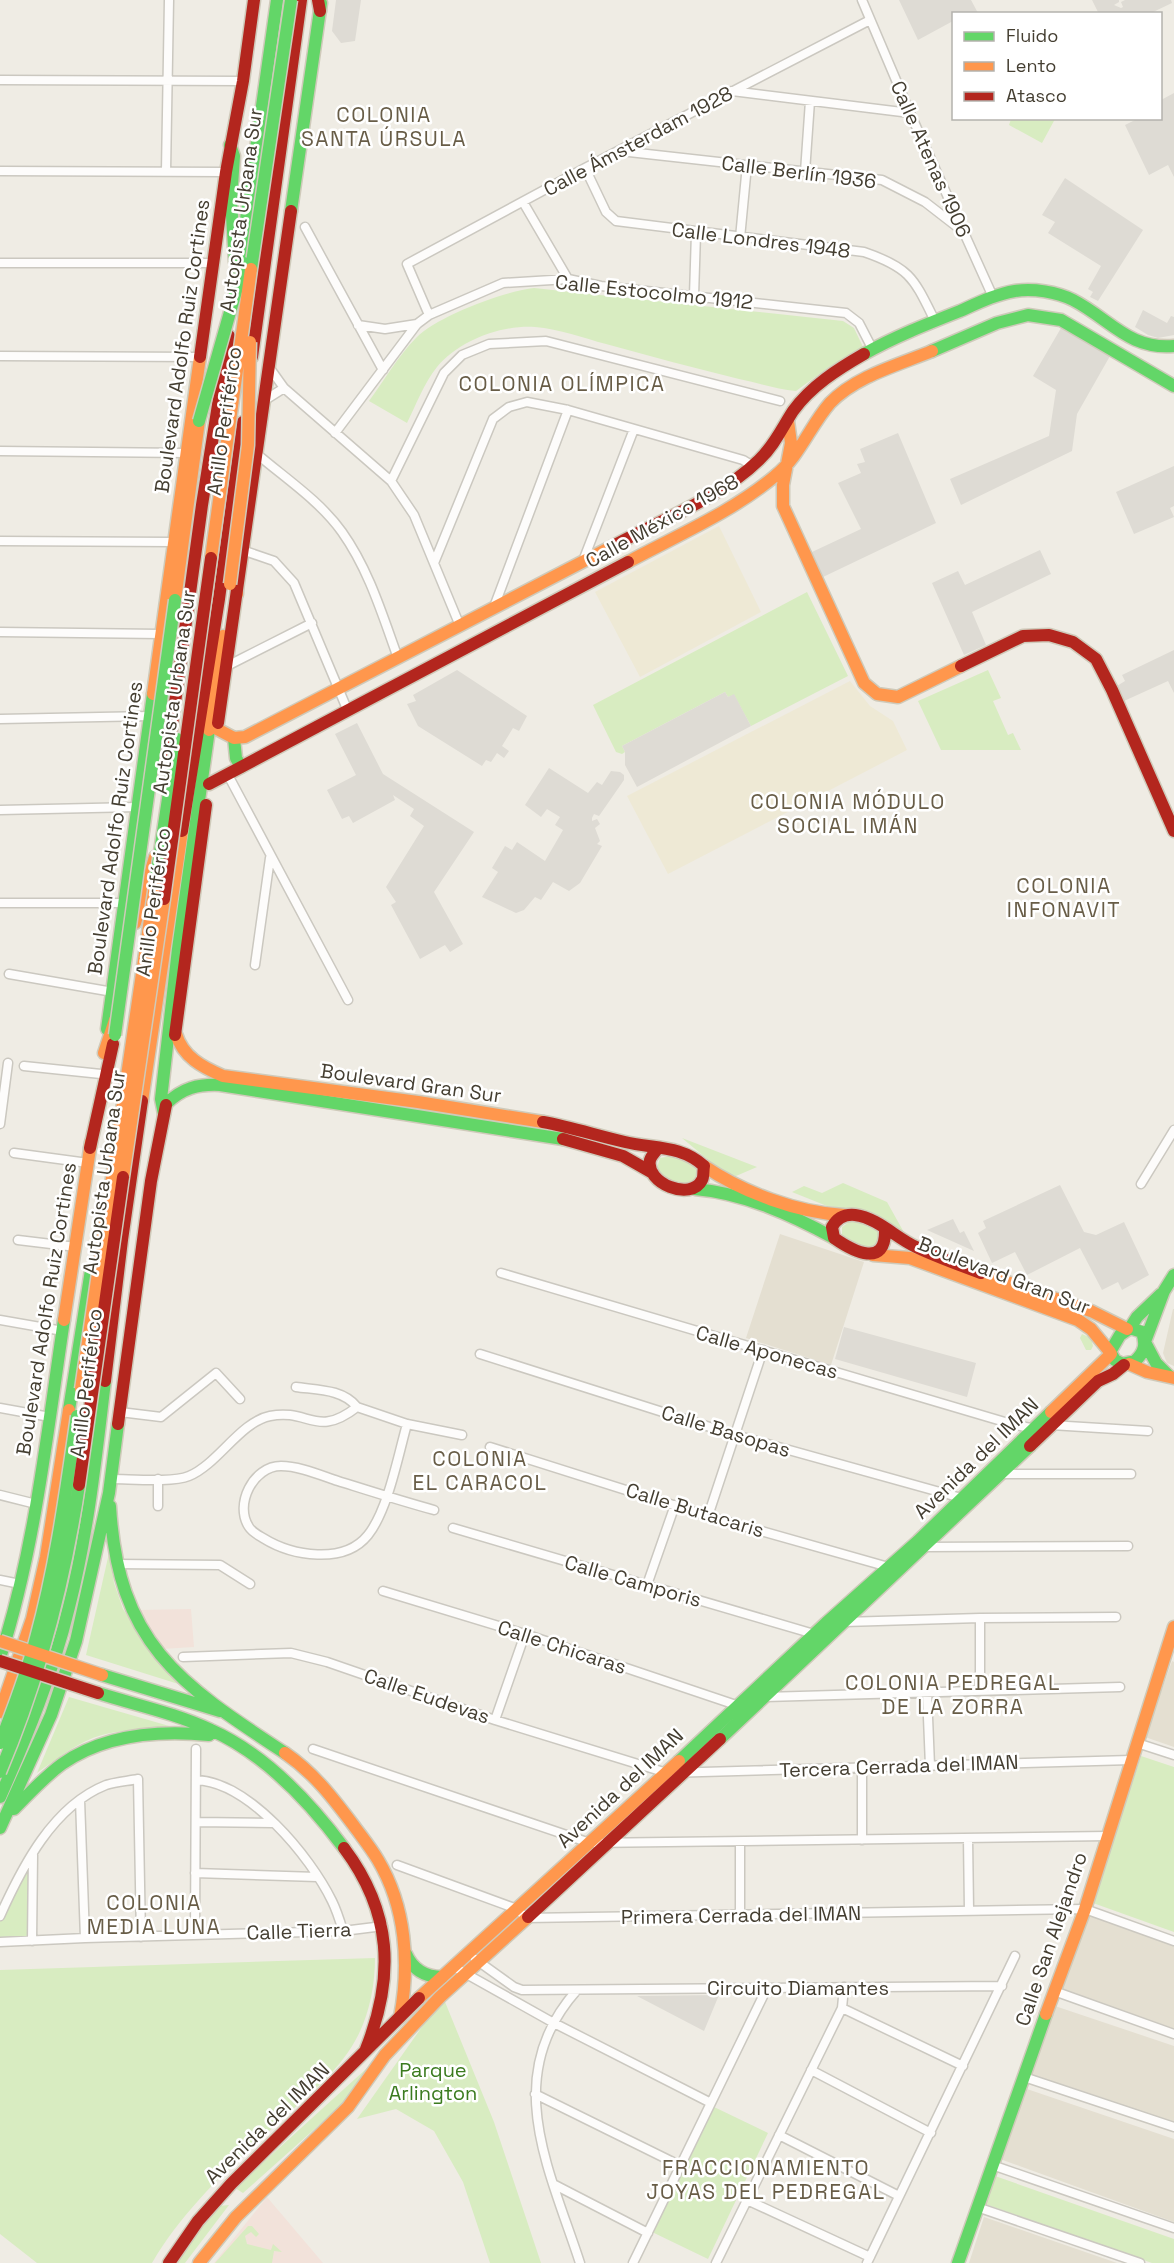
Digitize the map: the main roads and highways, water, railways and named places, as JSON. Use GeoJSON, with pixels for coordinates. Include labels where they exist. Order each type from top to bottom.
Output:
{"type":"FeatureCollection","features":[{"type":"Feature","properties":{"kind":"main road","name":"Boulevard Adolfo Ruiz Cortines"},"geometry":{"type":"LineString","coordinates":[[0,1660],[20,1584],[50,1417],[126,903],[173,542],[226,172],[243,81],[254,0]]}},
{"type":"Feature","properties":{"kind":"main road","name":"Anillo Periférico"},"geometry":{"type":"LineString","coordinates":[[0,1712],[32,1619],[46,1557],[154,857],[201,505],[237,282],[277,0]]}},
{"type":"Feature","properties":{"kind":"main road","name":"Autopista Urbana Sur"},"geometry":{"type":"LineString","coordinates":[[0,1772],[22,1718],[47,1641],[74,1516],[181,782],[284,0]]}},
{"type":"Feature","properties":{"kind":"main road","name":"Autopista Urbana Sur"},"geometry":{"type":"LineString","coordinates":[[0,1743],[40,1627],[60,1531],[249,260],[293,0]]}},
{"type":"Feature","properties":{"kind":"main road","name":"Anillo Periférico"},"geometry":{"type":"LineString","coordinates":[[0,1797],[33,1723],[69,1608],[90,1504],[123,1240],[194,751],[219,599],[301,0]]}},
{"type":"Feature","properties":{"kind":"main road"},"geometry":{"type":"LineString","coordinates":[[123,1240],[133,1220],[162,1052],[178,983],[227,666],[320,4]]}},
{"type":"Feature","properties":{"kind":"main road"},"geometry":{"type":"LineString","coordinates":[[230,145],[234,156],[231,201],[232,245],[237,282]]}},
{"type":"Feature","properties":{"kind":"main road"},"geometry":{"type":"LineString","coordinates":[[4,1813],[51,1715],[76,1641],[109,1493],[151,1181],[176,1034],[178,953],[199,814],[248,445],[249,260]]}},
{"type":"Feature","properties":{"kind":"main road"},"geometry":{"type":"LineString","coordinates":[[90,1148],[115,1035],[199,422],[249,260]]}},
{"type":"Feature","properties":{"kind":"main road"},"geometry":{"type":"LineString","coordinates":[[1028,290],[1024,300],[1028,315]]}},
{"type":"Feature","properties":{"kind":"main road","name":"Calle México 1968"},"geometry":{"type":"LineString","coordinates":[[234,738],[245,737],[276,722],[729,484],[767,452],[796,406],[832,373],[873,350],[935,321],[993,297],[1028,290],[1058,294],[1080,303],[1142,344],[1157,348],[1174,346]]}},
{"type":"Feature","properties":{"kind":"main road"},"geometry":{"type":"LineString","coordinates":[[993,297],[997,310],[997,323]]}},
{"type":"Feature","properties":{"kind":"main road","name":"Calle México 1968"},"geometry":{"type":"LineString","coordinates":[[209,784],[741,502],[785,467],[830,401],[863,379],[997,323],[1028,315],[1061,320],[1174,386]]}},
{"type":"Feature","properties":{"kind":"main road"},"geometry":{"type":"LineString","coordinates":[[1113,351],[1124,345],[1124,333]]}},
{"type":"Feature","properties":{"kind":"main road"},"geometry":{"type":"LineString","coordinates":[[860,357],[863,379]]}},
{"type":"Feature","properties":{"kind":"main road"},"geometry":{"type":"LineString","coordinates":[[846,365],[863,379]]}},
{"type":"Feature","properties":{"kind":"main road"},"geometry":{"type":"LineString","coordinates":[[788,421],[792,443],[785,467],[783,506],[864,683],[877,694],[898,697],[1023,636],[1048,635],[1073,642],[1096,659],[1174,831]]}},
{"type":"Feature","properties":{"kind":"main road"},"geometry":{"type":"LineString","coordinates":[[234,484],[237,594]]}},
{"type":"Feature","properties":{"kind":"main road"},"geometry":{"type":"LineString","coordinates":[[290,713],[294,730],[300,735]]}},
{"type":"Feature","properties":{"kind":"main road"},"geometry":{"type":"LineString","coordinates":[[276,722],[284,727],[287,733],[286,742]]}},
{"type":"Feature","properties":{"kind":"main road"},"geometry":{"type":"LineString","coordinates":[[217,729],[234,738],[236,758],[241,767]]}},
{"type":"Feature","properties":{"kind":"main road"},"geometry":{"type":"LineString","coordinates":[[104,1053],[114,1026],[131,938],[154,857]]}},
{"type":"Feature","properties":{"kind":"main road"},"geometry":{"type":"LineString","coordinates":[[165,1109],[160,1099],[162,1052],[170,970],[178,953]]}},
{"type":"Feature","properties":{"kind":"main road","name":"Boulevard Gran Sur"},"geometry":{"type":"LineString","coordinates":[[176,1034],[179,1046],[199,1066],[223,1076],[410,1108],[580,1142],[625,1157],[651,1172]]}},
{"type":"Feature","properties":{"kind":"main road"},"geometry":{"type":"LineString","coordinates":[[165,1109],[175,1094],[198,1083],[192,1074],[199,1066]]}},
{"type":"Feature","properties":{"kind":"main road","name":"Boulevard Gran Sur"},"geometry":{"type":"LineString","coordinates":[[198,1083],[537,1121],[658,1148]]}},
{"type":"Feature","properties":{"kind":"main road"},"geometry":{"type":"LineString","coordinates":[[672,1147],[695,1156],[704,1166],[725,1180],[819,1214],[859,1216],[885,1230],[885,1245],[881,1251],[873,1255],[853,1251],[817,1228],[720,1191],[670,1186],[651,1172],[651,1157],[658,1148],[672,1147]]}},
{"type":"Feature","properties":{"kind":"main road"},"geometry":{"type":"LineString","coordinates":[[695,1189],[704,1180],[704,1166]]}},
{"type":"Feature","properties":{"kind":"main road"},"geometry":{"type":"LineString","coordinates":[[834,1238],[832,1227],[838,1218],[844,1215]]}},
{"type":"Feature","properties":{"kind":"main road","name":"Boulevard Gran Sur"},"geometry":{"type":"LineString","coordinates":[[885,1230],[913,1246],[1106,1316],[1129,1328]]}},
{"type":"Feature","properties":{"kind":"main road","name":"Boulevard Gran Sur"},"geometry":{"type":"LineString","coordinates":[[873,1255],[910,1258],[1078,1320],[1091,1329],[1110,1353]]}},
{"type":"Feature","properties":{"kind":"main road"},"geometry":{"type":"LineString","coordinates":[[1127,1365],[1140,1357],[1164,1291],[1174,1275]]}},
{"type":"Feature","properties":{"kind":"main road"},"geometry":{"type":"LineString","coordinates":[[1164,1291],[1115,1341],[1110,1353],[1117,1362],[1172,1377]]}},
{"type":"Feature","properties":{"kind":"main road"},"geometry":{"type":"LineString","coordinates":[[1129,1328],[1142,1332],[1156,1363],[1172,1377]]}},
{"type":"Feature","properties":{"kind":"main road","name":"Avenida del IMAN"},"geometry":{"type":"LineString","coordinates":[[999,1471],[1034,1429],[1110,1353]]}},
{"type":"Feature","properties":{"kind":"main road","name":"Avenida del IMAN"},"geometry":{"type":"LineString","coordinates":[[199,2263],[236,2217],[348,2107],[385,2055],[459,1970],[521,1914],[590,1843],[667,1773],[744,1709],[819,1638],[845,1622],[895,1569],[1098,1382],[1127,1365]]}},
{"type":"Feature","properties":{"kind":"main road"},"geometry":{"type":"LineString","coordinates":[[109,1493],[111,1539],[124,1596],[145,1635],[166,1662],[224,1713],[274,1744],[308,1770],[338,1802],[379,1863],[392,1891],[401,1923],[404,1949],[401,2015],[385,2055]]}},
{"type":"Feature","properties":{"kind":"main road","name":"Avenida del IMAN"},"geometry":{"type":"LineString","coordinates":[[819,1638],[826,1623],[895,1569]]}},
{"type":"Feature","properties":{"kind":"main road","name":"Calle San Alejandro"},"geometry":{"type":"LineString","coordinates":[[958,2263],[1085,1908],[1131,1760],[1170,1652],[1174,1627]]}},
{"type":"Feature","properties":{"kind":"main road"},"geometry":{"type":"LineString","coordinates":[[0,1641],[224,1713]]}},
{"type":"Feature","properties":{"kind":"main road"},"geometry":{"type":"LineString","coordinates":[[0,1660],[189,1722],[226,1737],[271,1767],[305,1798],[342,1845],[371,1895],[383,1926],[386,1951],[384,1984],[377,2015],[361,2058]]}},
{"type":"Feature","properties":{"kind":"main road","name":"Avenida del IMAN"},"geometry":{"type":"LineString","coordinates":[[521,1914],[609,1844],[685,1772],[744,1709]]}},
{"type":"Feature","properties":{"kind":"main road"},"geometry":{"type":"LineString","coordinates":[[0,1828],[33,1723]]}},
{"type":"Feature","properties":{"kind":"main road"},"geometry":{"type":"LineString","coordinates":[[4,1813],[68,1760],[104,1742],[156,1733],[192,1733],[226,1737]]}},
{"type":"Feature","properties":{"kind":"main road"},"geometry":{"type":"LineString","coordinates":[[342,1845],[359,1833]]}},
{"type":"Feature","properties":{"kind":"main road"},"geometry":{"type":"LineString","coordinates":[[404,1949],[417,1970],[428,1976],[442,1977]]}},
{"type":"Feature","properties":{"kind":"main road","name":"Avenida del IMAN"},"geometry":{"type":"LineString","coordinates":[[169,2263],[207,2209],[226,2187],[361,2058],[401,2015],[442,1977],[459,1970]]}},
{"type":"Feature","properties":{"kind":"district","name":"COLONIA SANTA ÚRSULA"},"geometry":{"type":"Point","coordinates":[384,126]}},
{"type":"Feature","properties":{"kind":"district","name":"COLONIA OLÍMPICA"},"geometry":{"type":"Point","coordinates":[562,383]}},
{"type":"Feature","properties":{"kind":"district","name":"COLONIA MÓDULO SOCIAL IMÁN"},"geometry":{"type":"Point","coordinates":[848,813]}},
{"type":"Feature","properties":{"kind":"district","name":"COLONIA INFONAVIT"},"geometry":{"type":"Point","coordinates":[1064,897]}},
{"type":"Feature","properties":{"kind":"district","name":"COLONIA EL CARACOL"},"geometry":{"type":"Point","coordinates":[480,1470]}},
{"type":"Feature","properties":{"kind":"district","name":"COLONIA PEDREGAL DE LA ZORRA"},"geometry":{"type":"Point","coordinates":[953,1694]}},
{"type":"Feature","properties":{"kind":"district","name":"COLONIA MEDIA LUNA"},"geometry":{"type":"Point","coordinates":[154,1914]}},
{"type":"Feature","properties":{"kind":"district","name":"FRACCIONAMIENTO JOYAS DEL PEDREGAL"},"geometry":{"type":"Point","coordinates":[766,2179]}},
{"type":"Feature","properties":{"kind":"park label","name":"Parque Arlington"},"geometry":{"type":"Point","coordinates":[433,2082]}}]}
